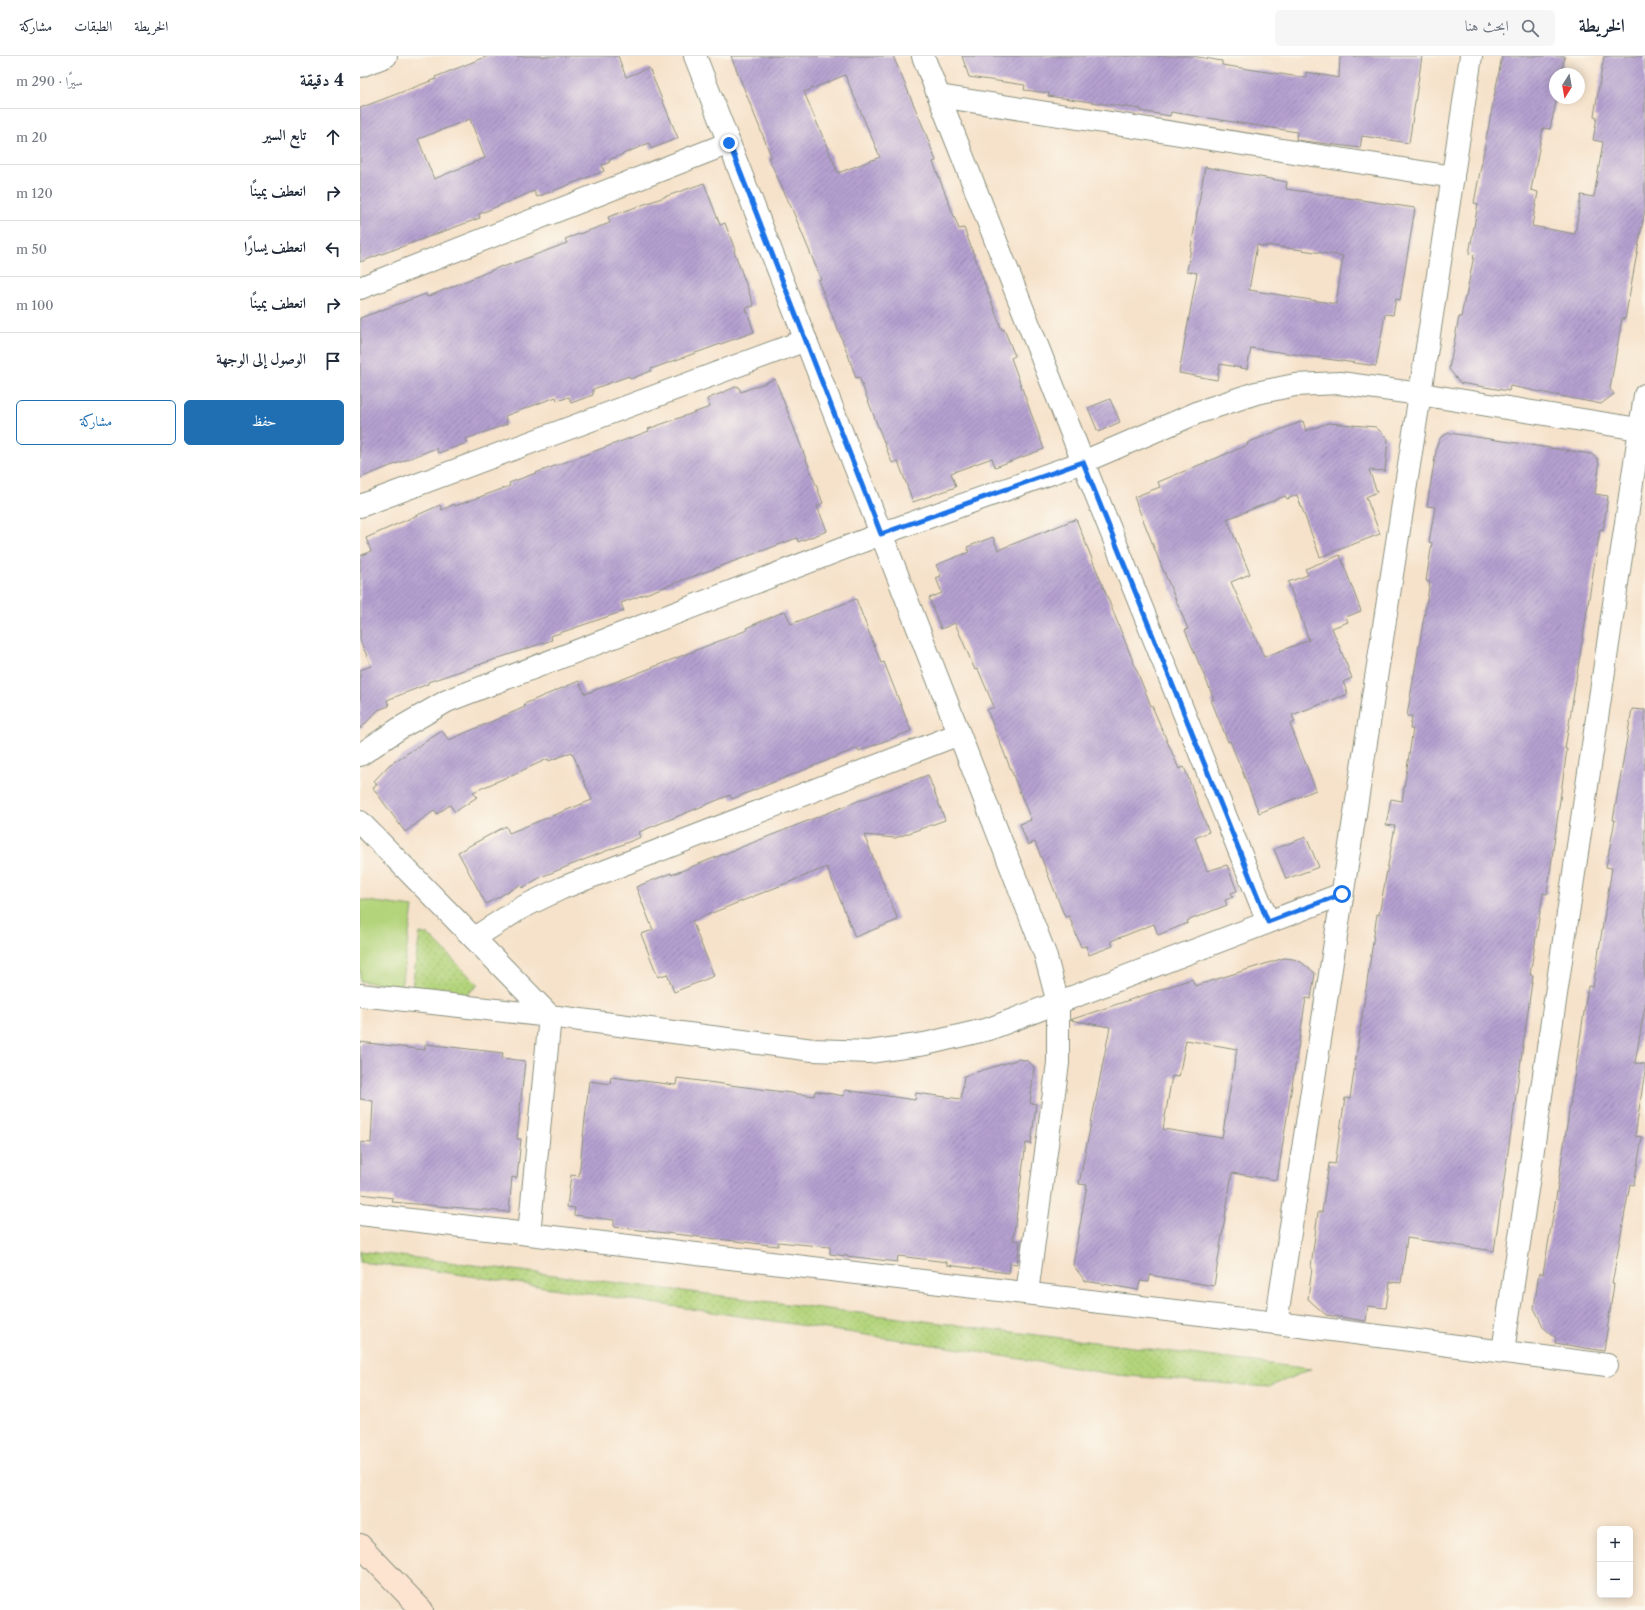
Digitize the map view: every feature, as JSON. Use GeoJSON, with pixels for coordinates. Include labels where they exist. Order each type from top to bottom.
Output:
{"type":"FeatureCollection","features":[{"type":"Feature","properties":{"kind":"street"},"geometry":{"type":"LineString","coordinates":[[360,66],[386,56]]}},
{"type":"Feature","properties":{"kind":"street"},"geometry":{"type":"LineString","coordinates":[[695,56],[1045,954],[1058,1003],[1058,1063],[1027,1293]]}},
{"type":"Feature","properties":{"kind":"street"},"geometry":{"type":"LineString","coordinates":[[923,56],[1083,462],[1268,922]]}},
{"type":"Feature","properties":{"kind":"street"},"geometry":{"type":"LineString","coordinates":[[1276,1323],[1471,56]]}},
{"type":"Feature","properties":{"kind":"street"},"geometry":{"type":"LineString","coordinates":[[939,96],[1453,177]]}},
{"type":"Feature","properties":{"kind":"street"},"geometry":{"type":"LineString","coordinates":[[360,288],[729,143]]}},
{"type":"Feature","properties":{"kind":"street"},"geometry":{"type":"LineString","coordinates":[[360,506],[806,340]]}},
{"type":"Feature","properties":{"kind":"street"},"geometry":{"type":"LineString","coordinates":[[360,756],[400,728],[447,701],[881,534],[1083,462],[1199,412],[1256,393],[1295,385],[1340,383],[1642,429]]}},
{"type":"Feature","properties":{"kind":"street"},"geometry":{"type":"LineString","coordinates":[[1502,1351],[1642,429],[1645,395]]}},
{"type":"Feature","properties":{"kind":"street"},"geometry":{"type":"LineString","coordinates":[[474,938],[521,908],[562,888],[959,734]]}},
{"type":"Feature","properties":{"kind":"street"},"geometry":{"type":"LineString","coordinates":[[360,822],[550,1016]]}},
{"type":"Feature","properties":{"kind":"street"},"geometry":{"type":"LineString","coordinates":[[360,995],[550,1016],[813,1050],[869,1052],[925,1044],[989,1028],[1342,894]]}},
{"type":"Feature","properties":{"kind":"street"},"geometry":{"type":"LineString","coordinates":[[528,1234],[550,1016]]}},
{"type":"Feature","properties":{"kind":"street"},"geometry":{"type":"LineString","coordinates":[[360,1214],[1027,1293],[1607,1364]]}},
{"type":"Feature","properties":{"kind":"street"},"geometry":{"type":"LineString","coordinates":[[360,1545],[422,1610]]}},
{"type":"Feature","properties":{"kind":"green space"},"geometry":{"type":"Polygon","coordinates":[[[360,900],[413,907],[401,987],[360,981],[360,900]]]}},
{"type":"Feature","properties":{"kind":"green space"},"geometry":{"type":"Polygon","coordinates":[[[420,933],[429,935],[478,985],[466,995],[412,987],[420,933]]]}},
{"type":"Feature","properties":{"kind":"green space"},"geometry":{"type":"Polygon","coordinates":[[[360,1251],[1311,1369],[1269,1387],[1117,1375],[954,1348],[430,1270],[360,1262],[360,1251]]]}},
{"type":"Feature","properties":{"kind":"building"},"geometry":{"type":"Polygon","coordinates":[[[488,56],[618,56],[626,77],[649,68],[678,138],[651,149],[649,143],[609,160],[610,162],[602,165],[604,171],[537,197],[534,191],[479,214],[480,218],[360,262],[360,108],[436,79],[435,77],[488,56]],[[470,119],[418,139],[434,179],[485,158],[470,119]]]}},
{"type":"Feature","properties":{"kind":"building"},"geometry":{"type":"Polygon","coordinates":[[[731,56],[893,56],[924,129],[936,161],[933,162],[959,229],[964,228],[1002,330],[1004,329],[1015,356],[1011,358],[1044,449],[995,467],[992,458],[951,473],[956,487],[913,502],[898,461],[892,463],[859,377],[856,378],[818,280],[821,279],[792,209],[768,157],[771,156],[731,56]],[[845,75],[804,92],[838,173],[880,157],[845,75]]]}},
{"type":"Feature","properties":{"kind":"building"},"geometry":{"type":"Polygon","coordinates":[[[962,56],[1192,56],[1222,61],[1222,65],[1306,78],[1306,72],[1339,78],[1340,56],[1422,56],[1409,143],[1362,136],[1360,148],[1296,140],[1297,132],[1171,112],[1170,116],[1141,111],[1141,109],[1048,96],[1049,93],[1024,90],[1025,85],[969,77],[962,56]]]}},
{"type":"Feature","properties":{"kind":"building"},"geometry":{"type":"Polygon","coordinates":[[[1502,56],[1565,56],[1562,68],[1549,68],[1549,104],[1556,104],[1550,129],[1543,128],[1531,190],[1538,192],[1532,226],[1575,234],[1581,195],[1594,197],[1603,142],[1593,140],[1597,117],[1594,116],[1604,56],[1645,56],[1645,209],[1625,319],[1622,318],[1610,389],[1614,394],[1601,404],[1510,386],[1509,391],[1460,383],[1449,369],[1459,317],[1461,317],[1466,297],[1474,255],[1469,254],[1478,204],[1474,203],[1502,56]]]}},
{"type":"Feature","properties":{"kind":"building"},"geometry":{"type":"Polygon","coordinates":[[[1205,167],[1287,182],[1286,189],[1415,208],[1400,300],[1396,299],[1393,315],[1385,314],[1376,366],[1251,348],[1247,369],[1220,364],[1217,380],[1179,373],[1197,273],[1187,271],[1205,167]],[[1257,245],[1249,290],[1336,304],[1343,256],[1267,245],[1267,247],[1257,245]]]}},
{"type":"Feature","properties":{"kind":"building"},"geometry":{"type":"Polygon","coordinates":[[[704,183],[720,225],[725,223],[754,306],[746,308],[754,332],[651,369],[651,371],[630,379],[629,376],[593,389],[593,395],[571,403],[569,397],[557,401],[556,397],[505,416],[507,424],[466,439],[467,443],[438,453],[436,448],[360,478],[360,318],[426,294],[427,297],[502,266],[503,267],[567,243],[565,239],[610,223],[608,217],[704,183]]]}},
{"type":"Feature","properties":{"kind":"building"},"geometry":{"type":"Polygon","coordinates":[[[775,379],[823,503],[817,506],[827,531],[798,542],[797,538],[621,603],[624,611],[551,636],[552,640],[428,682],[428,684],[387,700],[389,706],[378,710],[360,729],[360,670],[371,666],[360,640],[360,556],[371,551],[366,538],[440,505],[442,510],[454,504],[455,506],[510,486],[509,483],[649,431],[648,429],[710,407],[707,399],[738,386],[741,392],[775,379]]]}},
{"type":"Feature","properties":{"kind":"building"},"geometry":{"type":"Polygon","coordinates":[[[1110,399],[1120,422],[1098,432],[1088,408],[1110,399]]]}},
{"type":"Feature","properties":{"kind":"building"},"geometry":{"type":"Polygon","coordinates":[[[1303,421],[1306,431],[1328,423],[1376,427],[1388,439],[1385,471],[1369,470],[1377,492],[1366,497],[1380,534],[1320,557],[1297,495],[1287,499],[1285,496],[1227,519],[1250,574],[1231,582],[1264,657],[1309,640],[1288,582],[1308,575],[1305,569],[1340,555],[1361,611],[1346,617],[1348,622],[1332,628],[1352,678],[1343,682],[1348,694],[1292,715],[1295,722],[1290,724],[1316,790],[1259,813],[1230,741],[1228,742],[1211,700],[1214,699],[1185,630],[1188,629],[1134,497],[1160,487],[1158,482],[1248,445],[1247,443],[1303,421]]]}},
{"type":"Feature","properties":{"kind":"building"},"geometry":{"type":"Polygon","coordinates":[[[1449,433],[1591,454],[1598,459],[1599,467],[1595,494],[1608,496],[1603,530],[1600,529],[1565,749],[1567,749],[1547,894],[1543,893],[1530,975],[1533,975],[1494,1251],[1407,1238],[1401,1283],[1390,1282],[1386,1308],[1368,1306],[1366,1321],[1326,1315],[1308,1299],[1318,1212],[1322,1212],[1329,1163],[1335,1164],[1345,1098],[1350,1099],[1377,914],[1379,915],[1395,826],[1386,825],[1391,799],[1402,801],[1413,729],[1410,729],[1412,716],[1407,716],[1430,582],[1426,581],[1432,543],[1429,542],[1435,507],[1427,506],[1437,445],[1441,437],[1449,433]]]}},
{"type":"Feature","properties":{"kind":"building"},"geometry":{"type":"Polygon","coordinates":[[[1076,519],[1151,706],[1179,769],[1184,767],[1209,832],[1195,838],[1207,871],[1227,865],[1237,891],[1231,893],[1233,897],[1225,900],[1227,905],[1187,921],[1188,923],[1158,935],[1154,924],[1111,941],[1113,946],[1089,955],[1086,946],[1081,947],[1069,916],[1065,917],[1035,842],[1028,845],[1020,824],[1031,820],[987,710],[994,707],[978,669],[975,670],[955,623],[941,629],[929,598],[942,593],[936,578],[941,576],[936,565],[969,552],[967,547],[993,537],[998,550],[1076,519]]]}},
{"type":"Feature","properties":{"kind":"building"},"geometry":{"type":"Polygon","coordinates":[[[856,599],[881,663],[884,662],[911,731],[859,751],[858,748],[732,799],[730,795],[639,832],[641,837],[541,877],[522,888],[520,885],[486,904],[458,852],[506,826],[509,833],[592,800],[572,752],[549,761],[548,759],[473,792],[477,797],[455,812],[450,805],[437,814],[435,810],[405,832],[373,788],[377,785],[374,781],[389,765],[442,731],[449,740],[525,707],[524,704],[579,681],[585,694],[747,630],[746,628],[785,611],[791,624],[856,599]]]}},
{"type":"Feature","properties":{"kind":"building"},"geometry":{"type":"Polygon","coordinates":[[[1632,709],[1645,710],[1645,1006],[1635,1063],[1645,1064],[1645,1071],[1635,1136],[1642,1137],[1634,1185],[1630,1184],[1612,1284],[1614,1284],[1604,1351],[1555,1343],[1556,1338],[1544,1328],[1534,1308],[1539,1273],[1543,1274],[1556,1198],[1588,986],[1593,987],[1612,868],[1606,867],[1615,820],[1613,820],[1632,709]]]}},
{"type":"Feature","properties":{"kind":"building"},"geometry":{"type":"Polygon","coordinates":[[[928,775],[945,820],[895,838],[864,835],[898,920],[855,937],[827,867],[692,921],[714,976],[674,992],[667,974],[658,977],[641,934],[653,930],[636,887],[671,873],[671,875],[928,775]]]}},
{"type":"Feature","properties":{"kind":"building"},"geometry":{"type":"Polygon","coordinates":[[[1306,837],[1319,867],[1286,879],[1274,849],[1306,837]]]}},
{"type":"Feature","properties":{"kind":"building"},"geometry":{"type":"Polygon","coordinates":[[[1284,958],[1301,962],[1315,973],[1311,999],[1306,998],[1277,1180],[1232,1173],[1214,1286],[1150,1275],[1149,1282],[1140,1281],[1138,1290],[1085,1281],[1073,1265],[1087,1185],[1079,1184],[1110,1027],[1070,1020],[1192,979],[1195,986],[1284,958]],[[1186,1040],[1179,1077],[1172,1076],[1163,1129],[1222,1138],[1237,1049],[1186,1040]]]}},
{"type":"Feature","properties":{"kind":"building"},"geometry":{"type":"Polygon","coordinates":[[[360,1042],[425,1050],[425,1044],[460,1048],[503,1053],[502,1058],[525,1061],[517,1139],[521,1139],[517,1178],[512,1177],[509,1212],[392,1202],[393,1198],[360,1194],[360,1142],[371,1143],[373,1101],[360,1099],[360,1042]]]}},
{"type":"Feature","properties":{"kind":"building"},"geometry":{"type":"Polygon","coordinates":[[[1019,1059],[1028,1061],[1034,1067],[1030,1103],[1036,1104],[1031,1144],[1026,1143],[1013,1240],[1020,1241],[1017,1264],[1010,1263],[1009,1273],[947,1265],[947,1262],[898,1256],[897,1262],[830,1254],[830,1247],[778,1242],[778,1246],[614,1227],[614,1220],[574,1215],[575,1208],[567,1207],[571,1175],[579,1176],[589,1081],[610,1084],[611,1077],[676,1085],[677,1078],[814,1096],[815,1091],[844,1096],[845,1090],[915,1100],[916,1093],[961,1099],[964,1076],[1019,1059]]]}},
{"type":"Feature","properties":{"kind":"route"},"geometry":{"type":"LineString","coordinates":[[729,143],[881,534],[1083,462],[1268,922],[1342,894]]}}]}
